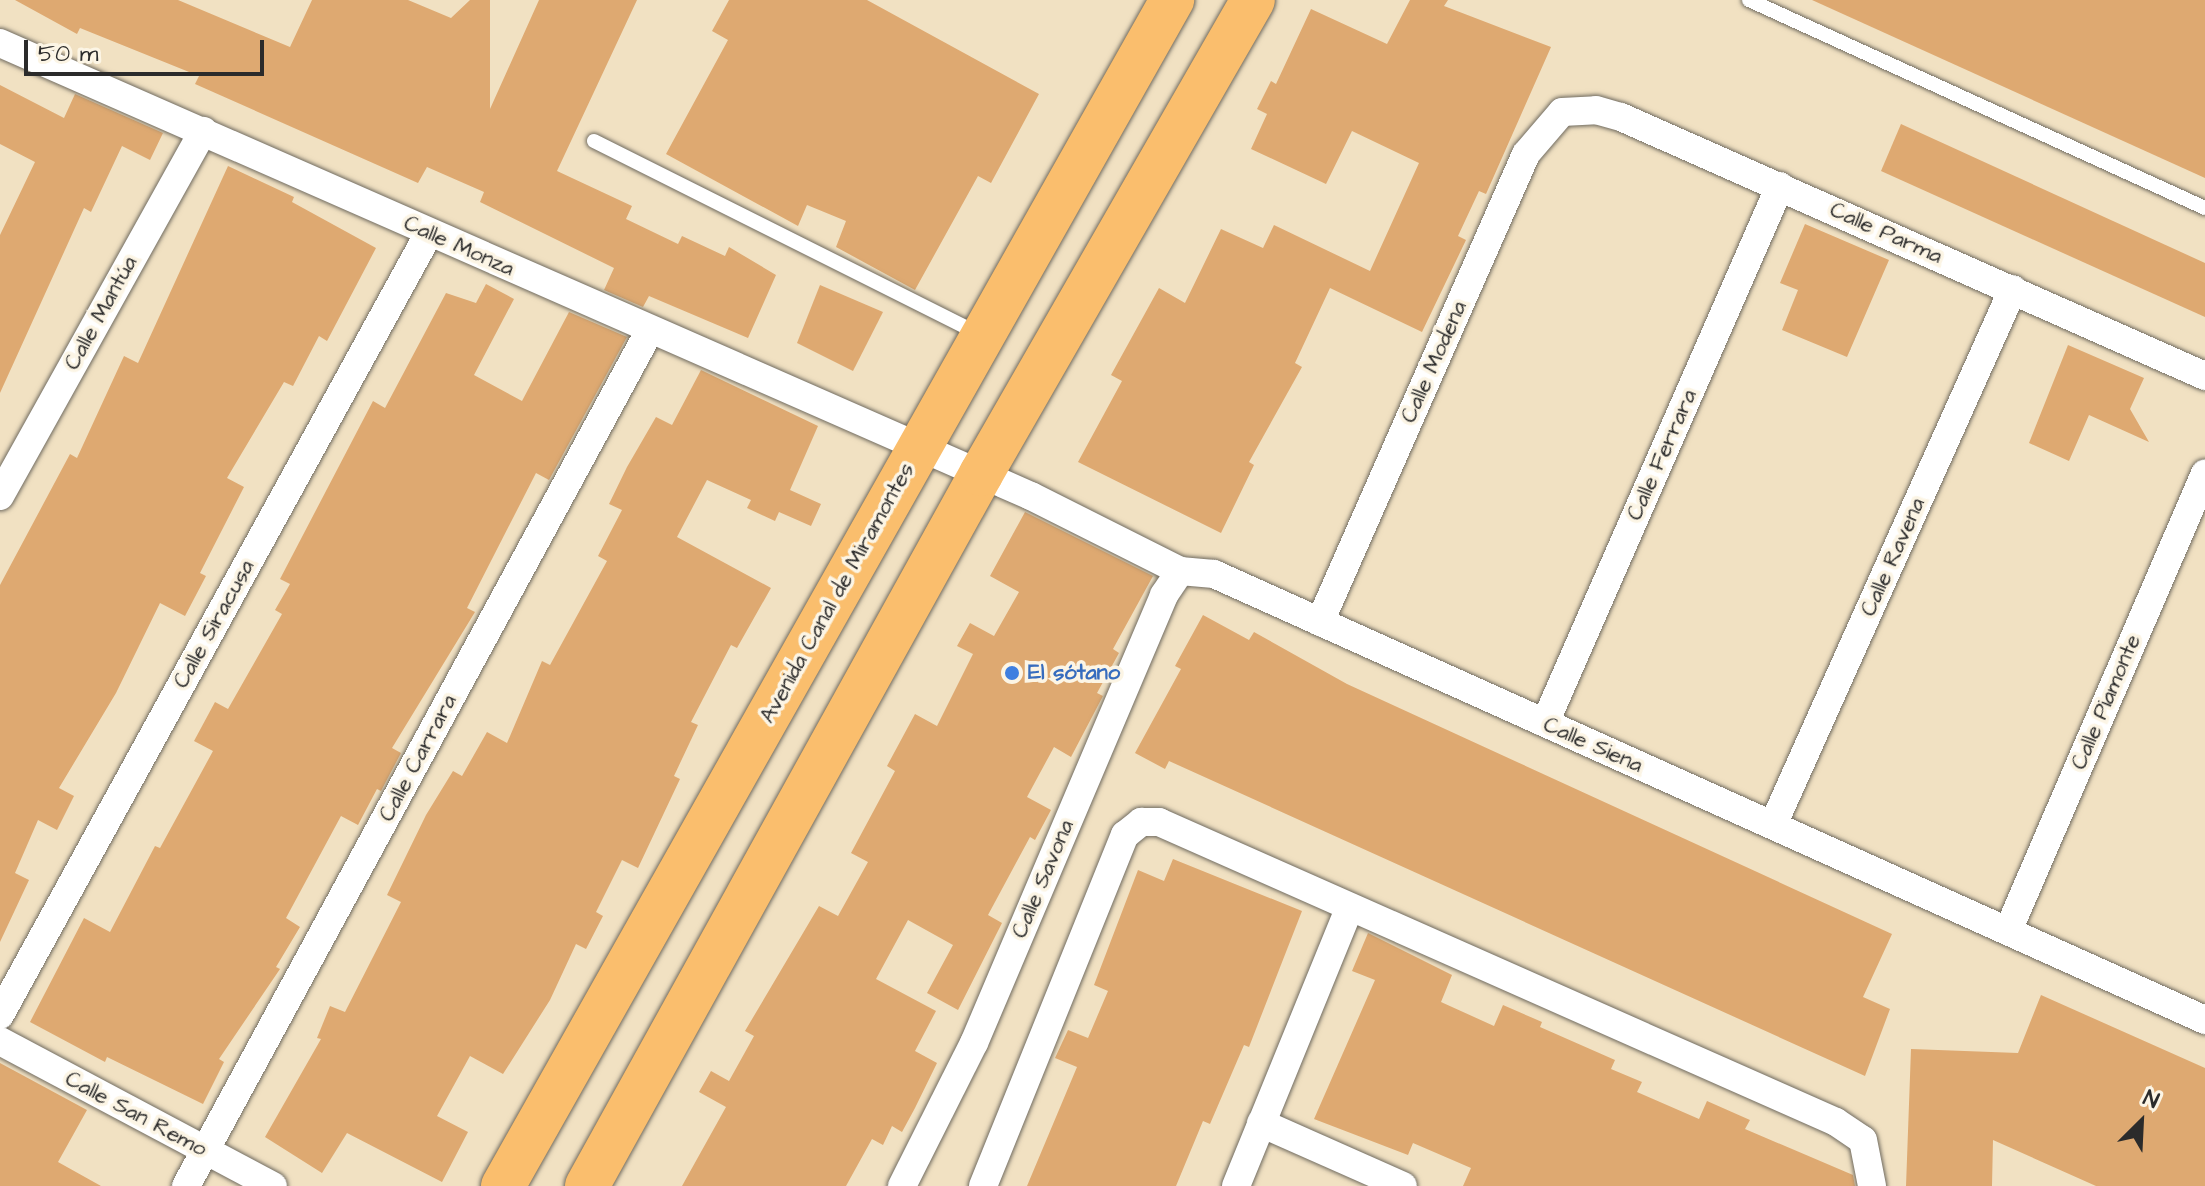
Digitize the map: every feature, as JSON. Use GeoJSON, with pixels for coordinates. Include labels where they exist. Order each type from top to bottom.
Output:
{"type":"FeatureCollection","features":[{"type":"Feature","properties":{"kind":"main road","name":"Avenida Canal de Miramontes"},"geometry":{"type":"LineString","coordinates":[[503,1186],[1172,0]]}},
{"type":"Feature","properties":{"kind":"main road"},"geometry":{"type":"LineString","coordinates":[[587,1186],[981,474],[1253,0]]}},
{"type":"Feature","properties":{"kind":"street","name":"Calle Monza"},"geometry":{"type":"LineString","coordinates":[[0,43],[981,474]]}},
{"type":"Feature","properties":{"kind":"street","name":"Calle Parma"},"geometry":{"type":"LineString","coordinates":[[1562,112],[1596,110],[1621,117],[2205,376]]}},
{"type":"Feature","properties":{"kind":"street","name":"Calle Modena"},"geometry":{"type":"LineString","coordinates":[[1320,622],[1526,154],[1562,112]]}},
{"type":"Feature","properties":{"kind":"street","name":"Calle Mantúa"},"geometry":{"type":"LineString","coordinates":[[0,496],[203,131]]}},
{"type":"Feature","properties":{"kind":"street","name":"Calle Ferrara"},"geometry":{"type":"LineString","coordinates":[[1545,723],[1780,186]]}},
{"type":"Feature","properties":{"kind":"street","name":"Calle Siracusa"},"geometry":{"type":"LineString","coordinates":[[0,1015],[429,233]]}},
{"type":"Feature","properties":{"kind":"street","name":"Calle Ravena"},"geometry":{"type":"LineString","coordinates":[[1773,825],[2013,289]]}},
{"type":"Feature","properties":{"kind":"street","name":"Calle Carrara"},"geometry":{"type":"LineString","coordinates":[[186,1186],[650,330]]}},
{"type":"Feature","properties":{"kind":"street","name":"Calle Siena"},"geometry":{"type":"LineString","coordinates":[[981,474],[1180,571],[1214,574],[2205,1020]]}},
{"type":"Feature","properties":{"kind":"street","name":"Calle Piamonte"},"geometry":{"type":"LineString","coordinates":[[2008,931],[2205,474]]}},
{"type":"Feature","properties":{"kind":"street","name":"Calle Savona"},"geometry":{"type":"LineString","coordinates":[[902,1186],[974,1043],[1164,595],[1180,571]]}},
{"type":"Feature","properties":{"kind":"street"},"geometry":{"type":"LineString","coordinates":[[983,1186],[1125,835],[1141,822],[1159,822],[1836,1122],[1863,1140],[1872,1186]]}},
{"type":"Feature","properties":{"kind":"street"},"geometry":{"type":"LineString","coordinates":[[1236,1186],[1350,907]]}},
{"type":"Feature","properties":{"kind":"street","name":"Calle San Remo"},"geometry":{"type":"LineString","coordinates":[[0,1041],[273,1186]]}},
{"type":"Feature","properties":{"kind":"street"},"geometry":{"type":"LineString","coordinates":[[1261,1123],[1403,1186]]}},
{"type":"Feature","properties":{"kind":"lane"},"geometry":{"type":"LineString","coordinates":[[1749,0],[2205,208]]}},
{"type":"Feature","properties":{"kind":"lane"},"geometry":{"type":"LineString","coordinates":[[594,141],[981,335]]}},
{"type":"Feature","properties":{"kind":"building"},"geometry":{"type":"Polygon","coordinates":[[[15,0],[178,0],[290,47],[312,0],[408,0],[451,18],[470,0],[490,0],[490,109],[539,0],[637,0],[557,171],[632,206],[626,219],[678,244],[682,236],[725,256],[729,247],[776,275],[748,338],[649,296],[643,307],[604,290],[614,268],[480,202],[484,192],[427,167],[418,183],[195,84],[199,76],[80,28],[77,34],[15,0]]]}},
{"type":"Feature","properties":{"kind":"building"},"geometry":{"type":"Polygon","coordinates":[[[729,0],[867,0],[1039,94],[991,183],[978,176],[915,290],[836,247],[846,221],[807,205],[798,226],[666,154],[728,40],[712,31],[729,0]]]}},
{"type":"Feature","properties":{"kind":"building"},"geometry":{"type":"Polygon","coordinates":[[[1410,0],[1448,0],[1444,6],[1551,47],[1486,194],[1479,191],[1458,236],[1466,240],[1422,332],[1330,288],[1295,363],[1302,367],[1249,462],[1254,465],[1221,533],[1078,462],[1122,381],[1111,375],[1159,288],[1185,303],[1221,229],[1263,248],[1274,225],[1370,271],[1419,163],[1352,131],[1326,184],[1251,149],[1267,114],[1257,109],[1271,81],[1276,84],[1311,9],[1387,44],[1410,0]]]}},
{"type":"Feature","properties":{"kind":"building"},"geometry":{"type":"Polygon","coordinates":[[[1812,0],[2205,0],[2205,178],[1812,0]]]}},
{"type":"Feature","properties":{"kind":"building"},"geometry":{"type":"Polygon","coordinates":[[[0,85],[64,118],[75,94],[163,133],[150,160],[122,146],[91,212],[84,208],[0,393],[0,235],[35,162],[0,144],[0,85]]]}},
{"type":"Feature","properties":{"kind":"building"},"geometry":{"type":"Polygon","coordinates":[[[1901,124],[2205,263],[2205,317],[1881,171],[1901,124]]]}},
{"type":"Feature","properties":{"kind":"building"},"geometry":{"type":"Polygon","coordinates":[[[228,166],[294,197],[292,202],[376,248],[327,341],[319,336],[293,386],[284,382],[227,478],[244,487],[200,573],[206,576],[185,616],[160,603],[116,693],[59,788],[74,796],[57,830],[38,820],[15,873],[29,880],[0,942],[0,585],[70,454],[77,458],[124,356],[138,363],[228,166]]]}},
{"type":"Feature","properties":{"kind":"building"},"geometry":{"type":"Polygon","coordinates":[[[1805,224],[1889,260],[1847,357],[1782,330],[1798,290],[1780,283],[1805,224]]]}},
{"type":"Feature","properties":{"kind":"building"},"geometry":{"type":"Polygon","coordinates":[[[486,284],[514,299],[474,375],[522,401],[569,312],[627,337],[549,480],[536,473],[467,608],[475,612],[392,748],[401,753],[381,791],[377,789],[358,825],[341,816],[286,918],[300,927],[276,967],[280,969],[219,1059],[224,1062],[203,1104],[107,1057],[105,1062],[30,1022],[84,918],[110,932],[155,846],[160,848],[213,751],[194,741],[215,702],[228,709],[282,614],[275,610],[290,584],[280,579],[373,401],[385,408],[446,293],[476,303],[486,284]]]}},
{"type":"Feature","properties":{"kind":"building"},"geometry":{"type":"Polygon","coordinates":[[[820,285],[883,312],[853,371],[797,343],[820,285]]]}},
{"type":"Feature","properties":{"kind":"building"},"geometry":{"type":"Polygon","coordinates":[[[2068,345],[2144,378],[2130,409],[2149,442],[2089,415],[2069,461],[2029,443],[2068,345]]]}},
{"type":"Feature","properties":{"kind":"building"},"geometry":{"type":"Polygon","coordinates":[[[701,370],[818,426],[790,490],[821,504],[811,526],[779,512],[775,521],[747,508],[751,500],[707,480],[677,537],[771,588],[737,648],[731,645],[691,722],[698,725],[674,776],[680,779],[638,868],[622,860],[596,912],[603,916],[586,949],[576,944],[550,1000],[503,1074],[470,1056],[437,1116],[468,1132],[442,1182],[347,1133],[322,1173],[265,1137],[321,1039],[317,1038],[330,1006],[345,1012],[401,902],[387,895],[426,815],[453,771],[462,776],[487,732],[507,743],[542,661],[550,665],[607,561],[598,556],[622,510],[609,504],[627,467],[656,417],[672,425],[701,370]]]}},
{"type":"Feature","properties":{"kind":"building"},"geometry":{"type":"Polygon","coordinates":[[[1025,512],[1153,576],[1113,649],[1119,653],[1097,693],[1103,696],[1071,757],[1054,747],[1027,797],[1051,810],[1035,840],[1030,837],[988,915],[1002,923],[958,1010],[927,993],[953,945],[908,920],[876,979],[936,1011],[915,1051],[937,1063],[915,1108],[902,1132],[892,1126],[883,1145],[872,1139],[846,1186],[682,1186],[726,1107],[699,1092],[711,1071],[729,1081],[754,1036],[745,1031],[819,906],[838,916],[868,862],[851,853],[895,771],[887,766],[915,714],[937,726],[973,654],[957,646],[970,623],[994,636],[1019,592],[990,576],[1025,512]]]}},
{"type":"Feature","properties":{"kind":"building"},"geometry":{"type":"Polygon","coordinates":[[[1203,615],[1249,640],[1254,632],[1347,684],[1892,934],[1863,997],[1890,1009],[1865,1076],[1169,761],[1165,769],[1135,753],[1181,669],[1175,666],[1203,615]]]}},
{"type":"Feature","properties":{"kind":"building"},"geometry":{"type":"Polygon","coordinates":[[[1173,859],[1302,911],[1249,1047],[1244,1045],[1210,1124],[1203,1121],[1176,1186],[1027,1186],[1077,1067],[1055,1058],[1068,1030],[1088,1038],[1108,991],[1094,985],[1138,870],[1164,881],[1173,859]]]}},
{"type":"Feature","properties":{"kind":"building"},"geometry":{"type":"Polygon","coordinates":[[[1368,933],[1452,975],[1441,1002],[1494,1026],[1503,1005],[1542,1022],[1540,1027],[1615,1060],[1611,1069],[1642,1082],[1637,1092],[1699,1119],[1707,1101],[1750,1120],[1745,1129],[1853,1175],[1855,1186],[1463,1186],[1471,1168],[1413,1143],[1408,1155],[1314,1119],[1375,980],[1352,971],[1368,933]]]}},
{"type":"Feature","properties":{"kind":"building"},"geometry":{"type":"Polygon","coordinates":[[[2041,995],[2205,1068],[2205,1186],[2096,1186],[1993,1140],[1992,1186],[1906,1186],[1911,1049],[2018,1053],[2041,995]]]}},
{"type":"Feature","properties":{"kind":"building"},"geometry":{"type":"Polygon","coordinates":[[[0,1063],[87,1110],[58,1162],[101,1186],[0,1186],[0,1063]]]}},
{"type":"Feature","properties":{"kind":"place","name":"El sótano"},"geometry":{"type":"Point","coordinates":[1012,673]}}]}
